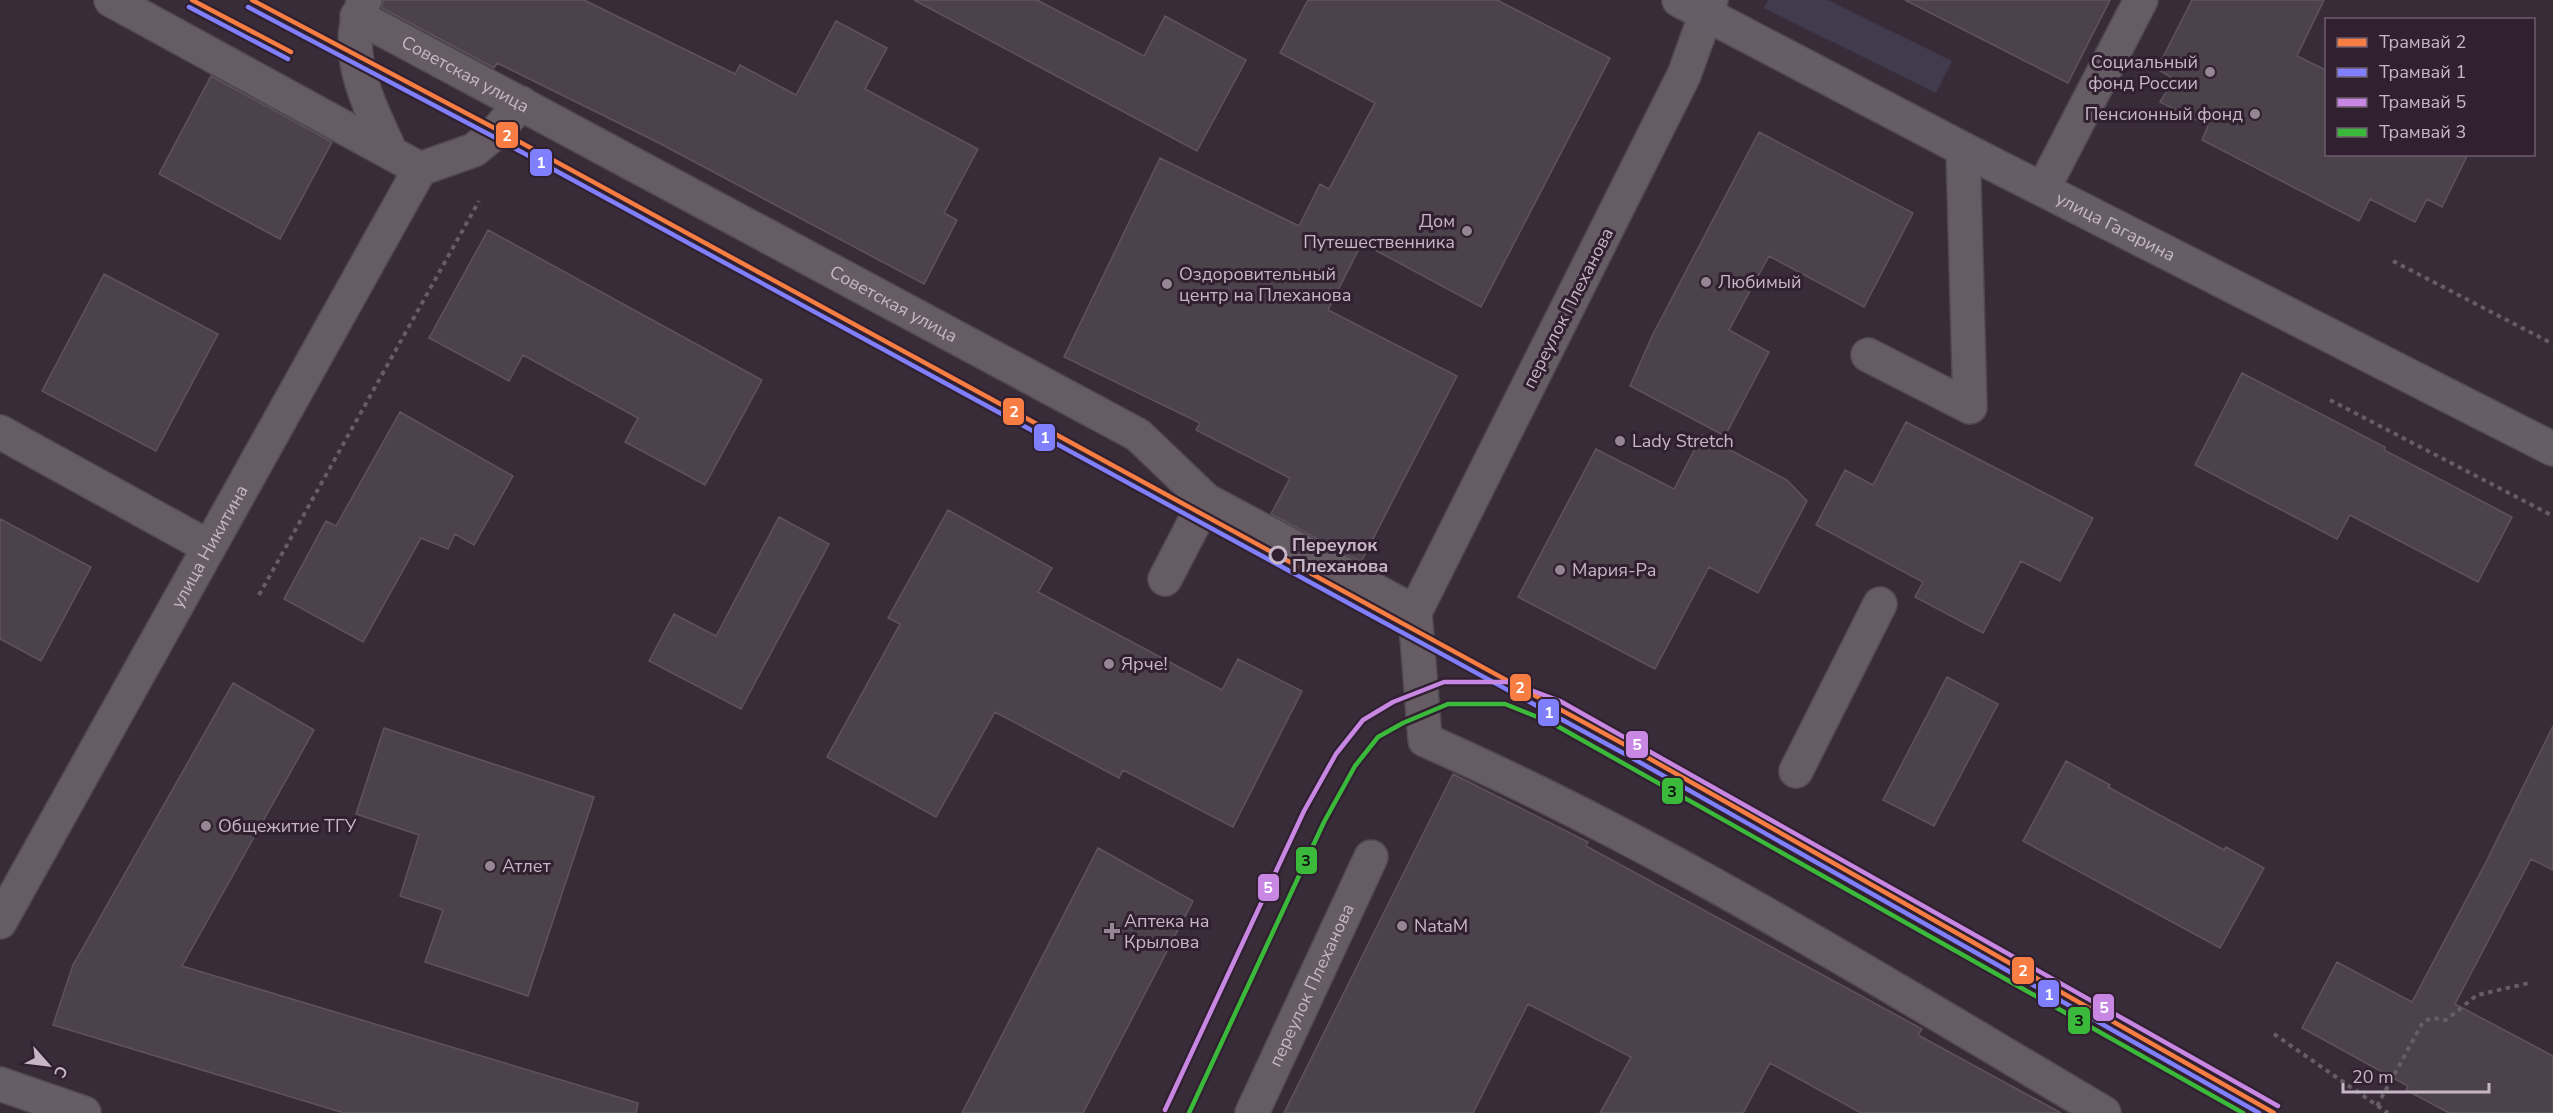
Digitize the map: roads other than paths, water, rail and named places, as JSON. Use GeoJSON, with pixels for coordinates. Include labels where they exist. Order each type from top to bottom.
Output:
{"type":"FeatureCollection","features":[{"type":"Feature","properties":{"kind":"main road","name":"улица Гагарина"},"geometry":{"type":"LineString","coordinates":[[1699,5],[1963,149],[2553,449]]}},
{"type":"Feature","properties":{"kind":"main road"},"geometry":{"type":"LineString","coordinates":[[0,1084],[84,1113]]}},
{"type":"Feature","properties":{"kind":"street"},"geometry":{"type":"LineString","coordinates":[[111,0],[420,169],[474,150],[498,130],[521,103]]}},
{"type":"Feature","properties":{"kind":"street"},"geometry":{"type":"LineString","coordinates":[[2043,189],[2141,0]]}},
{"type":"Feature","properties":{"kind":"street","name":"переулок Плеханова"},"geometry":{"type":"LineString","coordinates":[[1415,612],[1684,75],[1699,5]]}},
{"type":"Feature","properties":{"kind":"street"},"geometry":{"type":"LineString","coordinates":[[361,8],[356,55],[362,90],[391,153]]}},
{"type":"Feature","properties":{"kind":"street","name":"Советская улица"},"geometry":{"type":"LineString","coordinates":[[361,8],[521,103],[1138,435],[1206,500],[1415,612]]}},
{"type":"Feature","properties":{"kind":"street"},"geometry":{"type":"LineString","coordinates":[[1868,355],[1970,407],[1963,149]]}},
{"type":"Feature","properties":{"kind":"street","name":"улица Никитина"},"geometry":{"type":"LineString","coordinates":[[0,922],[420,169]]}},
{"type":"Feature","properties":{"kind":"street"},"geometry":{"type":"LineString","coordinates":[[0,432],[209,547]]}},
{"type":"Feature","properties":{"kind":"street"},"geometry":{"type":"LineString","coordinates":[[1165,579],[1206,500]]}},
{"type":"Feature","properties":{"kind":"street"},"geometry":{"type":"LineString","coordinates":[[1797,771],[1880,604]]}},
{"type":"Feature","properties":{"kind":"street"},"geometry":{"type":"LineString","coordinates":[[1415,612],[1425,740],[1508,776],[1697,875],[2104,1113]]}},
{"type":"Feature","properties":{"kind":"street","name":"переулок Плеханова"},"geometry":{"type":"LineString","coordinates":[[1252,1113],[1371,857]]}},
{"type":"Feature","properties":{"kind":"tram line","name":"2"},"geometry":{"type":"LineString","coordinates":[[192,0],[291,52]]}},
{"type":"Feature","properties":{"kind":"tram line","name":"2"},"geometry":{"type":"LineString","coordinates":[[252,0],[498,130],[1629,747],[2274,1113]]}},
{"type":"Feature","properties":{"kind":"tram line","name":"1"},"geometry":{"type":"LineString","coordinates":[[189,7],[288,59]]}},
{"type":"Feature","properties":{"kind":"tram line","name":"1"},"geometry":{"type":"LineString","coordinates":[[248,7],[494,137],[1625,754],[2259,1113]]}},
{"type":"Feature","properties":{"kind":"tram line","name":"5"},"geometry":{"type":"LineString","coordinates":[[1165,1110],[1304,811],[1336,754],[1363,720],[1393,702],[1444,682],[1509,682],[1560,701],[2278,1106]]}},
{"type":"Feature","properties":{"kind":"tram line","name":"3"},"geometry":{"type":"LineString","coordinates":[[1189,1113],[1324,822],[1355,766],[1378,737],[1403,723],[1448,704],[1505,704],[1550,722],[2243,1113]]}},
{"type":"Feature","properties":{"kind":"place","name":"Социальный фонд России"},"geometry":{"type":"Point","coordinates":[2210,72]}},
{"type":"Feature","properties":{"kind":"place","name":"Пенсионный фонд"},"geometry":{"type":"Point","coordinates":[2255,114]}},
{"type":"Feature","properties":{"kind":"place","name":"Дом Путешественника"},"geometry":{"type":"Point","coordinates":[1467,231]}},
{"type":"Feature","properties":{"kind":"place","name":"Любимый"},"geometry":{"type":"Point","coordinates":[1706,282]}},
{"type":"Feature","properties":{"kind":"place","name":"Оздоровительный центр на Плеханова"},"geometry":{"type":"Point","coordinates":[1167,284]}},
{"type":"Feature","properties":{"kind":"place","name":"Lady Stretch"},"geometry":{"type":"Point","coordinates":[1620,441]}},
{"type":"Feature","properties":{"kind":"place","name":"Переулок Плеханова"},"geometry":{"type":"Point","coordinates":[1278,555]}},
{"type":"Feature","properties":{"kind":"place","name":"Мария-Ра"},"geometry":{"type":"Point","coordinates":[1560,570]}},
{"type":"Feature","properties":{"kind":"place","name":"Ярче!"},"geometry":{"type":"Point","coordinates":[1109,664]}},
{"type":"Feature","properties":{"kind":"place","name":"Общежитие ТГУ"},"geometry":{"type":"Point","coordinates":[206,826]}},
{"type":"Feature","properties":{"kind":"place","name":"Атлет"},"geometry":{"type":"Point","coordinates":[490,866]}},
{"type":"Feature","properties":{"kind":"place","name":"NataM"},"geometry":{"type":"Point","coordinates":[1402,926]}},
{"type":"Feature","properties":{"kind":"place","name":"Аптека на Крылова"},"geometry":{"type":"Point","coordinates":[1112,931]}}]}
